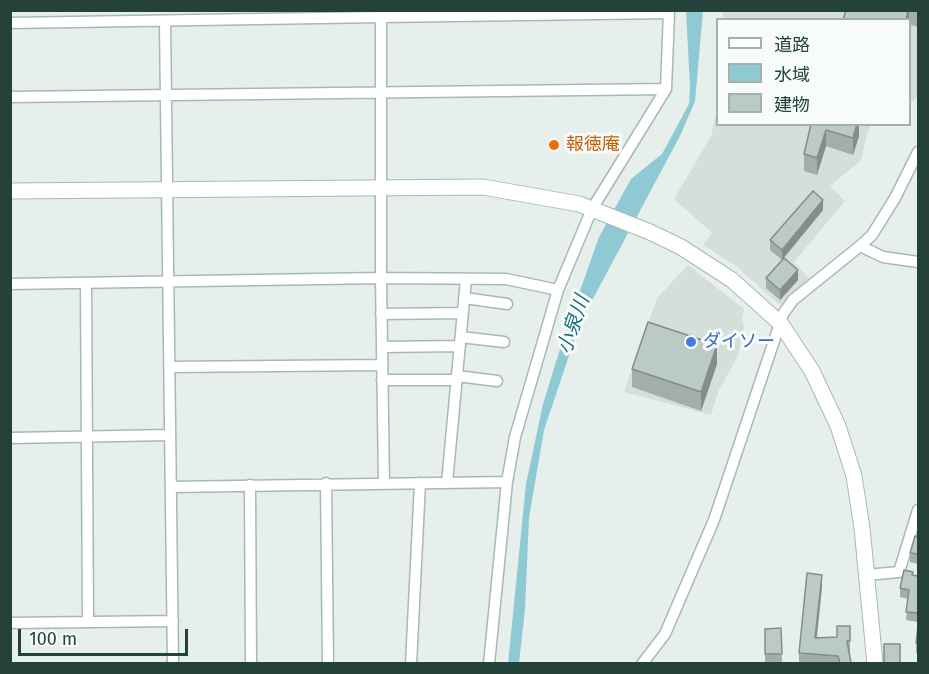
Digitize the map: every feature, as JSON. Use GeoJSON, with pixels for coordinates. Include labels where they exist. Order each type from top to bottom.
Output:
{"type":"FeatureCollection","features":[{"type":"Feature","properties":{"kind":"street"},"geometry":{"type":"LineString","coordinates":[[10,23],[165,21],[292,14],[381,17],[669,13],[666,89],[558,290],[514,437],[507,482],[489,663]]}},
{"type":"Feature","properties":{"kind":"street"},"geometry":{"type":"LineString","coordinates":[[381,17],[381,314],[384,483]]}},
{"type":"Feature","properties":{"kind":"street"},"geometry":{"type":"LineString","coordinates":[[165,21],[173,663]]}},
{"type":"Feature","properties":{"kind":"street"},"geometry":{"type":"LineString","coordinates":[[10,97],[666,89]]}},
{"type":"Feature","properties":{"kind":"street"},"geometry":{"type":"LineString","coordinates":[[642,663],[665,634],[714,520],[783,314],[793,300],[872,235],[895,198],[918,152]]}},
{"type":"Feature","properties":{"kind":"street"},"geometry":{"type":"LineString","coordinates":[[10,191],[483,187],[579,204],[681,247],[732,280],[780,324],[812,371],[838,426],[854,476],[862,528],[875,663]]}},
{"type":"Feature","properties":{"kind":"street"},"geometry":{"type":"LineString","coordinates":[[860,246],[883,257],[918,262]]}},
{"type":"Feature","properties":{"kind":"street"},"geometry":{"type":"LineString","coordinates":[[10,284],[381,278],[506,279],[558,290]]}},
{"type":"Feature","properties":{"kind":"street"},"geometry":{"type":"LineString","coordinates":[[447,483],[466,279]]}},
{"type":"Feature","properties":{"kind":"street"},"geometry":{"type":"LineString","coordinates":[[86,283],[88,622]]}},
{"type":"Feature","properties":{"kind":"street"},"geometry":{"type":"LineString","coordinates":[[465,298],[507,304]]}},
{"type":"Feature","properties":{"kind":"street"},"geometry":{"type":"LineString","coordinates":[[381,314],[463,313]]}},
{"type":"Feature","properties":{"kind":"street"},"geometry":{"type":"LineString","coordinates":[[382,347],[504,342]]}},
{"type":"Feature","properties":{"kind":"street"},"geometry":{"type":"LineString","coordinates":[[170,367],[382,365]]}},
{"type":"Feature","properties":{"kind":"street"},"geometry":{"type":"LineString","coordinates":[[382,380],[457,378],[497,381]]}},
{"type":"Feature","properties":{"kind":"street"},"geometry":{"type":"LineString","coordinates":[[10,438],[170,435]]}},
{"type":"Feature","properties":{"kind":"street"},"geometry":{"type":"LineString","coordinates":[[171,487],[507,482]]}},
{"type":"Feature","properties":{"kind":"street"},"geometry":{"type":"LineString","coordinates":[[326,483],[328,663]]}},
{"type":"Feature","properties":{"kind":"street"},"geometry":{"type":"LineString","coordinates":[[411,663],[420,483]]}},
{"type":"Feature","properties":{"kind":"street"},"geometry":{"type":"LineString","coordinates":[[250,485],[251,663]]}},
{"type":"Feature","properties":{"kind":"street"},"geometry":{"type":"LineString","coordinates":[[866,575],[900,572],[918,510]]}},
{"type":"Feature","properties":{"kind":"street"},"geometry":{"type":"LineString","coordinates":[[10,623],[173,621]]}},
{"type":"Feature","properties":{"kind":"shaded area"},"geometry":{"type":"Polygon","coordinates":[[[723,11],[918,11],[918,98],[911,102],[911,18],[723,18],[723,11]]]}},
{"type":"Feature","properties":{"kind":"shaded area"},"geometry":{"type":"Polygon","coordinates":[[[716,113],[716,126],[871,126],[861,160],[830,186],[845,201],[794,262],[809,278],[781,306],[736,266],[703,245],[712,233],[674,199],[711,136],[716,113]]]}},
{"type":"Feature","properties":{"kind":"shaded area","name":"ダイソー"},"geometry":{"type":"Polygon","coordinates":[[[688,265],[744,309],[742,319],[744,328],[738,356],[719,390],[711,415],[624,392],[657,298],[688,265]]]}},
{"type":"Feature","properties":{"kind":"water","name":"小泉川"},"geometry":{"type":"Polygon","coordinates":[[[686,11],[703,11],[695,101],[681,134],[580,323],[544,430],[529,518],[525,609],[519,663],[508,664],[526,484],[543,404],[599,237],[631,179],[662,154],[689,104],[686,11]]]}},
{"type":"Feature","properties":{"kind":"building"},"geometry":{"type":"Polygon","coordinates":[[[846,10],[908,10],[906,18],[844,18],[846,10]]]}},
{"type":"Feature","properties":{"kind":"building"},"geometry":{"type":"Polygon","coordinates":[[[811,126],[856,126],[853,138],[826,130],[817,158],[804,154],[811,126]]]}},
{"type":"Feature","properties":{"kind":"building"},"geometry":{"type":"Polygon","coordinates":[[[813,191],[823,200],[782,250],[770,240],[813,191]]]}},
{"type":"Feature","properties":{"kind":"building"},"geometry":{"type":"Polygon","coordinates":[[[784,258],[798,270],[780,290],[766,278],[784,258]]]}},
{"type":"Feature","properties":{"kind":"building"},"geometry":{"type":"Polygon","coordinates":[[[648,322],[717,345],[701,392],[632,369],[648,322]]]}},
{"type":"Feature","properties":{"kind":"building"},"geometry":{"type":"Polygon","coordinates":[[[915,536],[918,537],[918,554],[910,553],[915,536]]]}},
{"type":"Feature","properties":{"kind":"building"},"geometry":{"type":"Polygon","coordinates":[[[904,570],[918,576],[918,613],[906,612],[909,590],[900,588],[904,570]]]}},
{"type":"Feature","properties":{"kind":"building"},"geometry":{"type":"Polygon","coordinates":[[[807,573],[822,575],[815,638],[837,637],[837,626],[850,626],[850,641],[847,641],[851,663],[840,663],[838,656],[799,653],[807,573]]]}},
{"type":"Feature","properties":{"kind":"building"},"geometry":{"type":"Polygon","coordinates":[[[781,628],[782,654],[765,654],[765,629],[781,628]]]}},
{"type":"Feature","properties":{"kind":"building"},"geometry":{"type":"Polygon","coordinates":[[[884,644],[900,644],[900,663],[884,663],[884,644]]]}},
{"type":"Feature","properties":{"kind":"place","name":"報徳庵"},"geometry":{"type":"Point","coordinates":[554,145]}},
{"type":"Feature","properties":{"kind":"place","name":"ダイソー"},"geometry":{"type":"Point","coordinates":[691,342]}}]}
